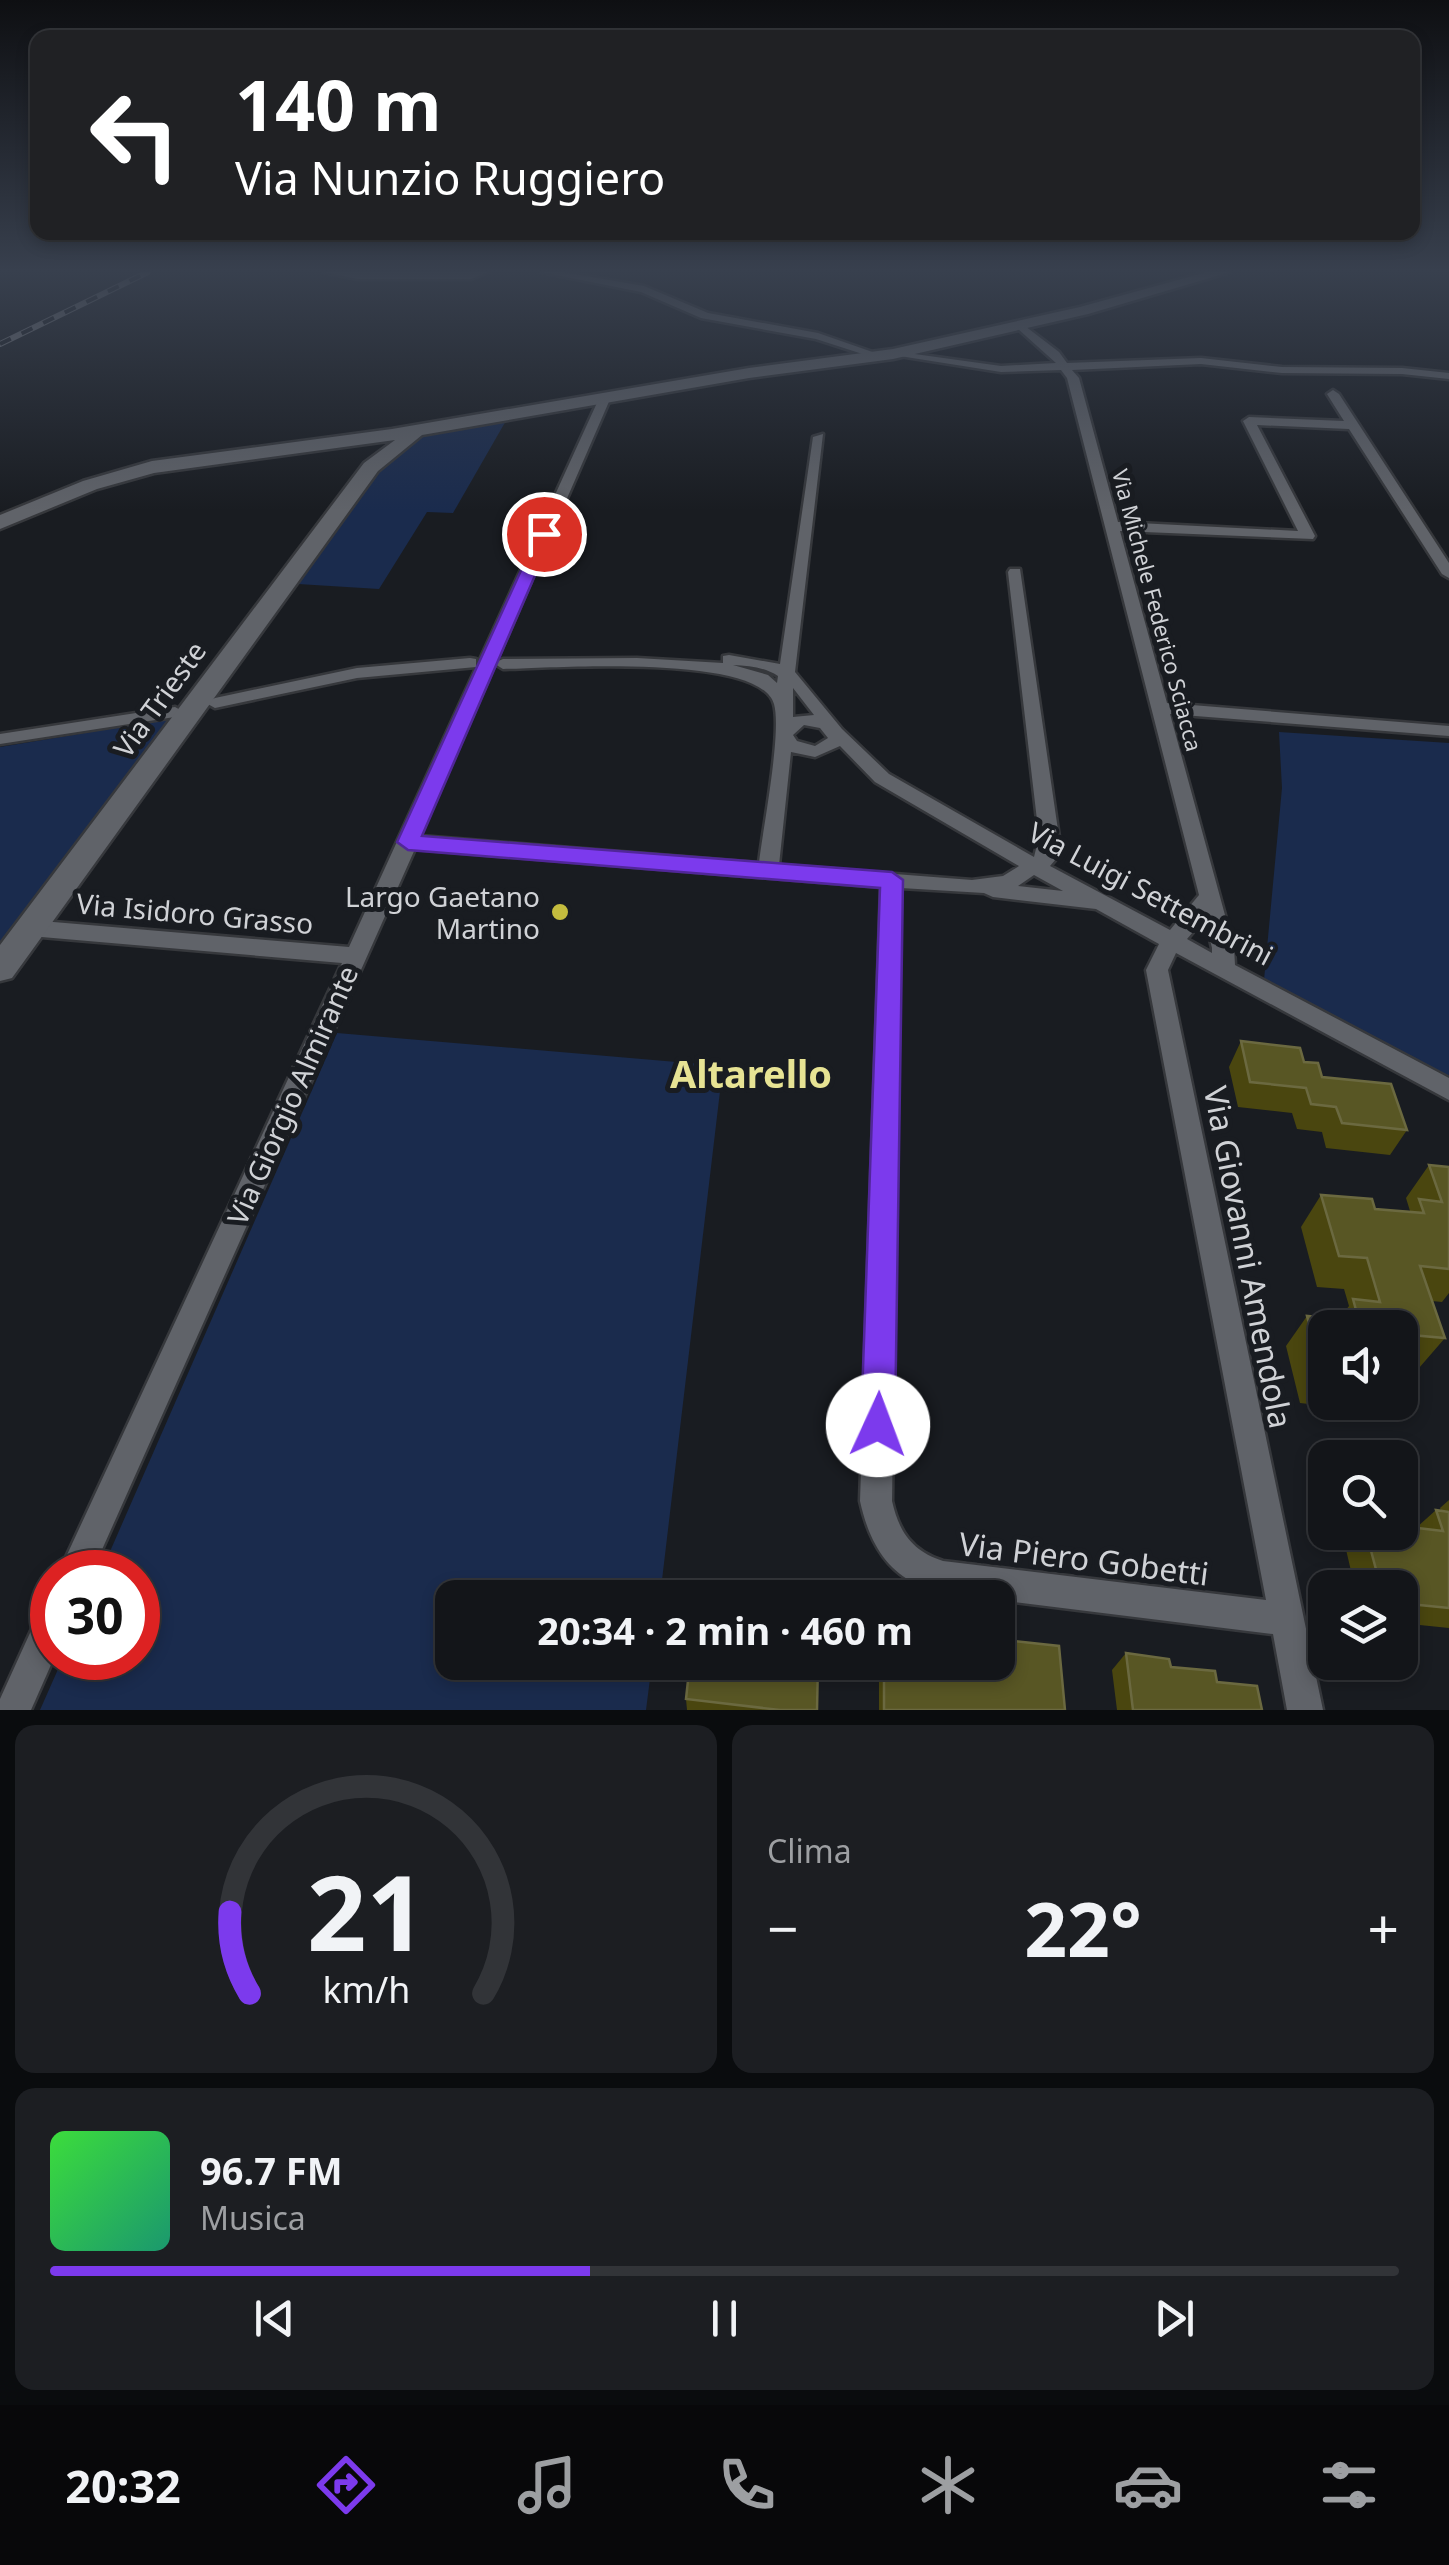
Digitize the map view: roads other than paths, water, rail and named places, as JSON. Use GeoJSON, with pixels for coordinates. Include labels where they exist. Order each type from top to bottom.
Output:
{"type":"FeatureCollection","features":[{"type":"Feature","properties":{"kind":"street"},"geometry":{"type":"LineString","coordinates":[[875,352],[970,367],[1067,368],[1201,361],[1282,370],[1449,376]]}},
{"type":"Feature","properties":{"kind":"street"},"geometry":{"type":"LineString","coordinates":[[2,521],[126,473],[334,443],[377,453],[436,427],[901,352]]}},
{"type":"Feature","properties":{"kind":"street","name":"Via Michele Federico Sciacca"},"geometry":{"type":"LineString","coordinates":[[1052,352],[1067,368],[1113,526],[1224,966]]}},
{"type":"Feature","properties":{"kind":"street"},"geometry":{"type":"LineString","coordinates":[[1333,394],[1449,574]]}},
{"type":"Feature","properties":{"kind":"street","name":"Via Giorgio Almirante"},"geometry":{"type":"LineString","coordinates":[[85,1550],[408,842],[605,397]]}},
{"type":"Feature","properties":{"kind":"street"},"geometry":{"type":"LineString","coordinates":[[1113,526],[1308,536],[1249,421],[1352,424]]}},
{"type":"Feature","properties":{"kind":"street"},"geometry":{"type":"LineString","coordinates":[[768,870],[784,732],[783,702],[819,437]]}},
{"type":"Feature","properties":{"kind":"street","name":"Via Trieste"},"geometry":{"type":"LineString","coordinates":[[0,969],[377,453]]}},
{"type":"Feature","properties":{"kind":"street"},"geometry":{"type":"LineString","coordinates":[[972,887],[1008,882],[1046,860],[1049,838],[1016,572]]}},
{"type":"Feature","properties":{"kind":"street"},"geometry":{"type":"LineString","coordinates":[[503,664],[676,665],[733,660],[768,652],[794,635]]}},
{"type":"Feature","properties":{"kind":"street"},"geometry":{"type":"LineString","coordinates":[[733,660],[768,664],[790,672]]}},
{"type":"Feature","properties":{"kind":"street"},"geometry":{"type":"LineString","coordinates":[[216,704],[357,672],[470,663]]}},
{"type":"Feature","properties":{"kind":"street"},"geometry":{"type":"LineString","coordinates":[[676,665],[760,678],[783,702]]}},
{"type":"Feature","properties":{"kind":"street","name":"Via Luigi Settembrini"},"geometry":{"type":"LineString","coordinates":[[790,672],[835,730],[882,778],[1037,868],[1449,1090]]}},
{"type":"Feature","properties":{"kind":"street"},"geometry":{"type":"LineString","coordinates":[[1160,708],[1449,730]]}},
{"type":"Feature","properties":{"kind":"street"},"geometry":{"type":"LineString","coordinates":[[0,739],[176,712]]}},
{"type":"Feature","properties":{"kind":"street"},"geometry":{"type":"LineString","coordinates":[[812,719],[835,730],[830,748],[814,752],[796,749],[784,732],[795,722],[812,719]]}},
{"type":"Feature","properties":{"kind":"street"},"geometry":{"type":"LineString","coordinates":[[408,842],[972,887],[1105,904]]}},
{"type":"Feature","properties":{"kind":"street","name":"Via Piero Gobetti"},"geometry":{"type":"LineString","coordinates":[[892,880],[876,1501],[882,1532],[918,1570],[943,1576],[1286,1619]]}},
{"type":"Feature","properties":{"kind":"street"},"geometry":{"type":"LineString","coordinates":[[1174,940],[1198,916],[1209,896]]}},
{"type":"Feature","properties":{"kind":"street","name":"Via Isidoro Grasso"},"geometry":{"type":"LineString","coordinates":[[30,928],[354,956]]}},
{"type":"Feature","properties":{"kind":"street","name":"Via Giovanni Amendola"},"geometry":{"type":"LineString","coordinates":[[1174,940],[1158,964],[1158,976],[1304,1710]]}},
{"type":"Feature","properties":{"kind":"street"},"geometry":{"type":"LineString","coordinates":[[13,1710],[30,1672]]}},
{"type":"Feature","properties":{"kind":"place","name":"Largo Gaetano Martino"},"geometry":{"type":"Point","coordinates":[560,912]}},
{"type":"Feature","properties":{"kind":"district","name":"Altarello"},"geometry":{"type":"Point","coordinates":[751,1073]}}]}
